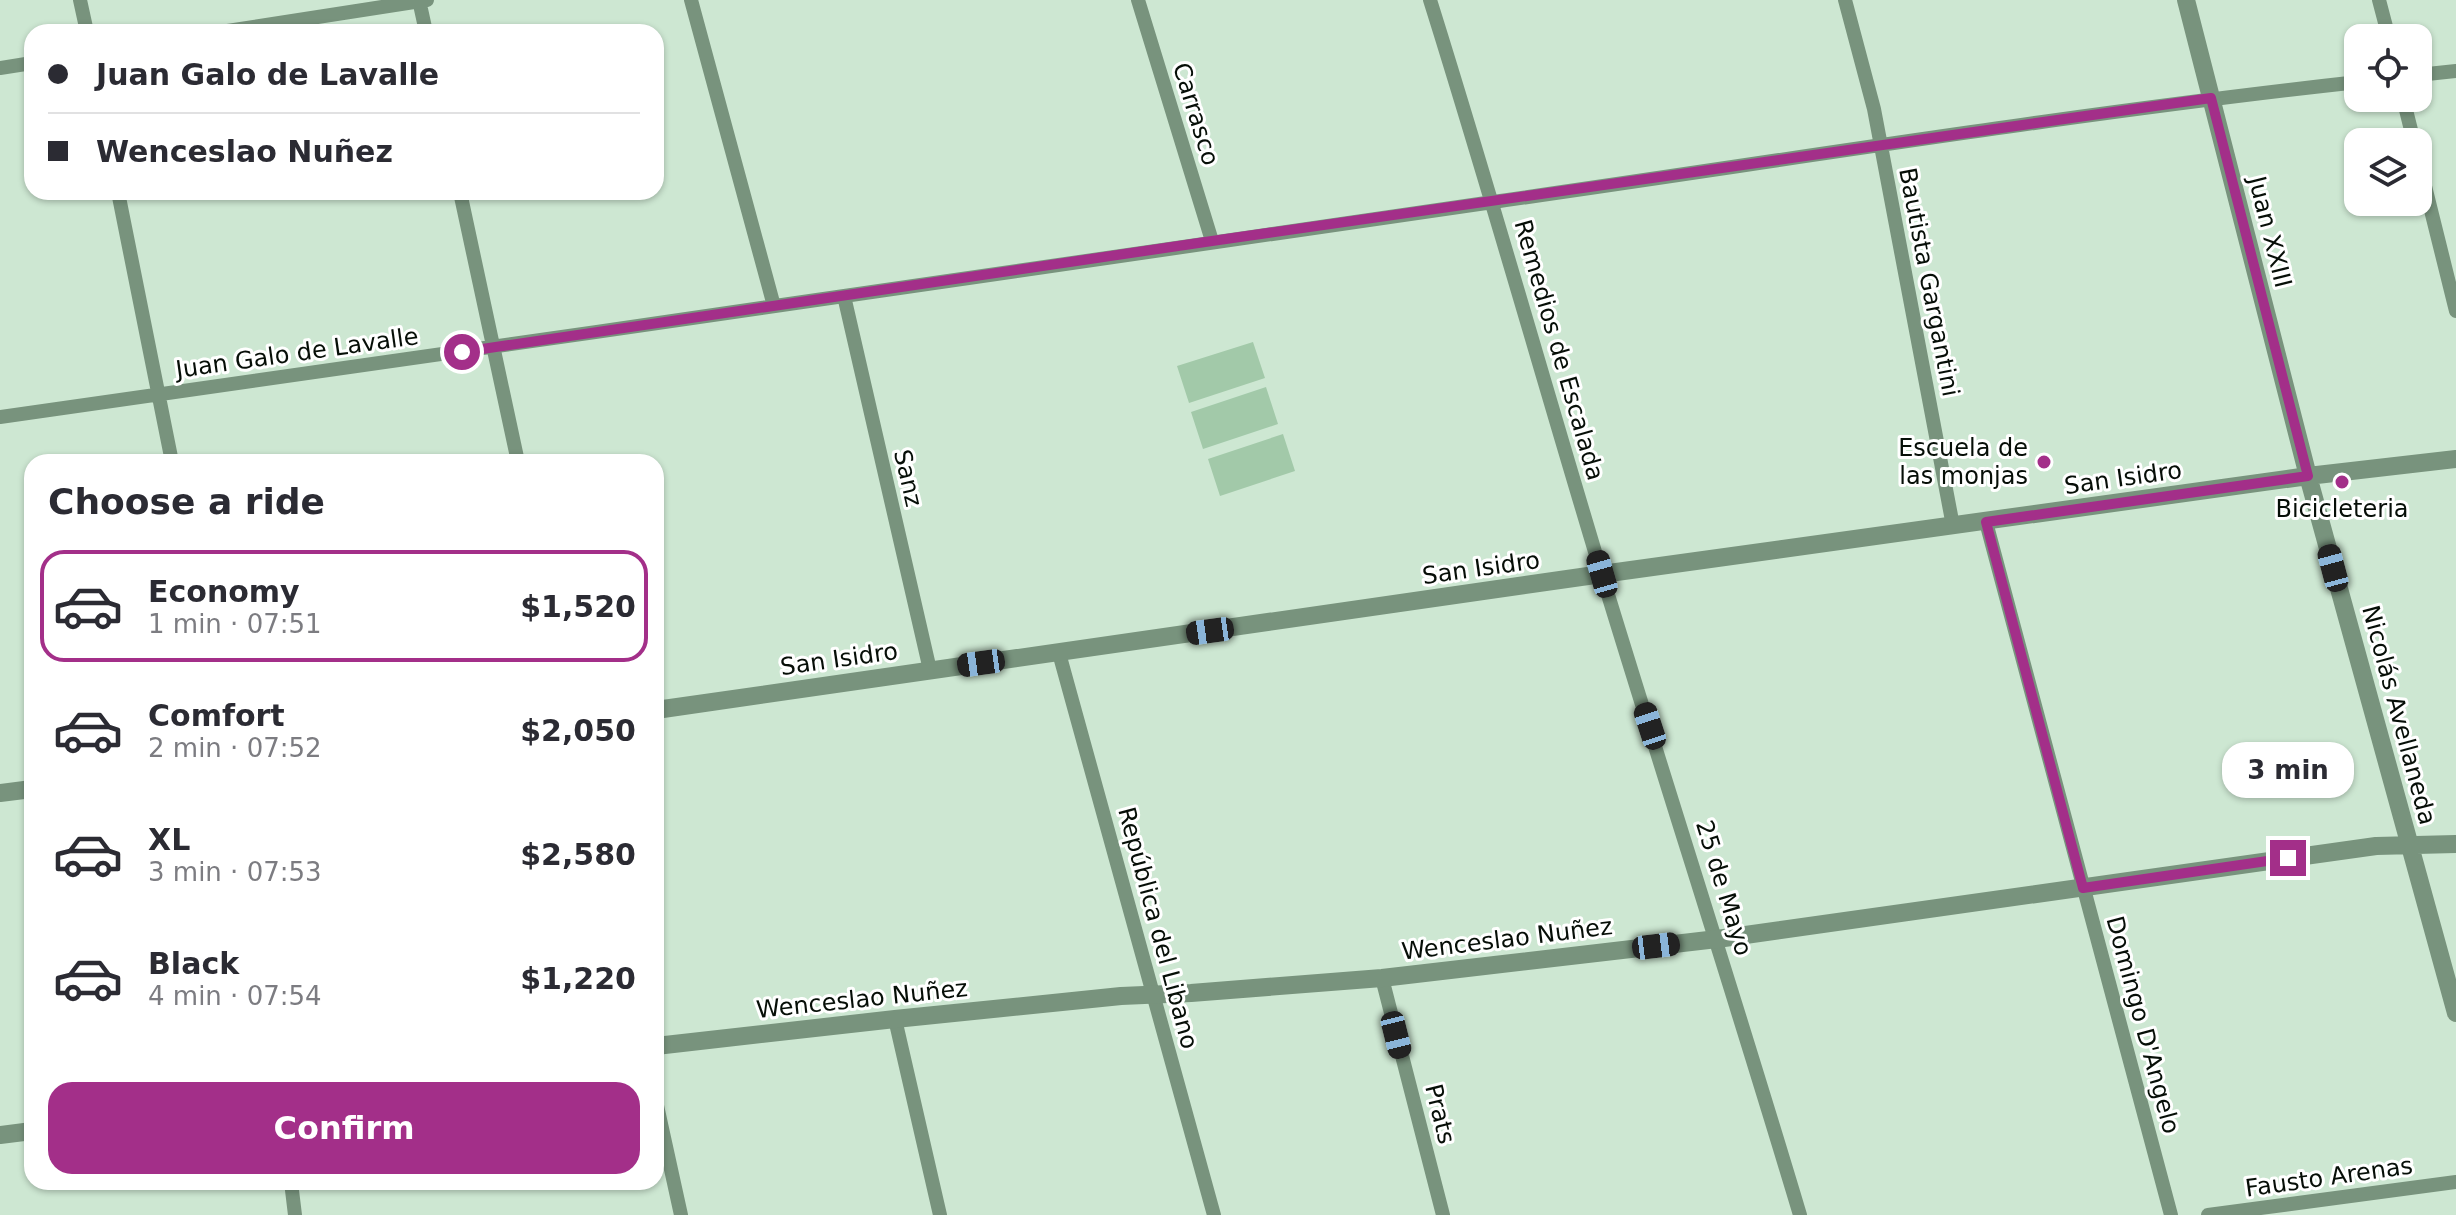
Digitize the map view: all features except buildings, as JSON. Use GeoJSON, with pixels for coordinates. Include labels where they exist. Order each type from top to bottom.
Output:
{"type":"FeatureCollection","features":[{"type":"Feature","properties":{"kind":"street"},"geometry":{"type":"LineString","coordinates":[[80,0],[85,24]]}},
{"type":"Feature","properties":{"kind":"street"},"geometry":{"type":"LineString","coordinates":[[271,24],[422,0],[425,24]]}},
{"type":"Feature","properties":{"kind":"street"},"geometry":{"type":"LineString","coordinates":[[691,0],[774,306]]}},
{"type":"Feature","properties":{"kind":"street","name":"Carrasco"},"geometry":{"type":"LineString","coordinates":[[1138,0],[1212,241]]}},
{"type":"Feature","properties":{"kind":"street","name":"Remedios de Escalada"},"geometry":{"type":"LineString","coordinates":[[1430,0],[1602,574]]}},
{"type":"Feature","properties":{"kind":"street","name":"Bautista Gargantini"},"geometry":{"type":"LineString","coordinates":[[1845,0],[1874,109],[1953,526]]}},
{"type":"Feature","properties":{"kind":"street","name":"Juan XXIII"},"geometry":{"type":"LineString","coordinates":[[2186,0],[2308,476]]}},
{"type":"Feature","properties":{"kind":"street"},"geometry":{"type":"LineString","coordinates":[[2379,0],[2385,24]]}},
{"type":"Feature","properties":{"kind":"street"},"geometry":{"type":"LineString","coordinates":[[0,68],[24,64]]}},
{"type":"Feature","properties":{"kind":"street"},"geometry":{"type":"LineString","coordinates":[[2432,74],[2456,71]]}},
{"type":"Feature","properties":{"kind":"street","name":"Juan Galo de Lavalle"},"geometry":{"type":"LineString","coordinates":[[0,417],[493,348],[1880,144],[2211,98],[2344,84]]}},
{"type":"Feature","properties":{"kind":"street"},"geometry":{"type":"LineString","coordinates":[[120,200],[170,454]]}},
{"type":"Feature","properties":{"kind":"street"},"geometry":{"type":"LineString","coordinates":[[462,200],[516,454]]}},
{"type":"Feature","properties":{"kind":"street"},"geometry":{"type":"LineString","coordinates":[[2432,214],[2456,311]]}},
{"type":"Feature","properties":{"kind":"street","name":"Sanz"},"geometry":{"type":"LineString","coordinates":[[844,296],[930,670]]}},
{"type":"Feature","properties":{"kind":"street","name":"San Isidro"},"geometry":{"type":"LineString","coordinates":[[664,709],[1602,574],[2308,476],[2456,459]]}},
{"type":"Feature","properties":{"kind":"street","name":"Nicolás Avellaneda"},"geometry":{"type":"LineString","coordinates":[[2308,476],[2456,1013]]}},
{"type":"Feature","properties":{"kind":"street","name":"Domingo D'Angelo"},"geometry":{"type":"LineString","coordinates":[[1986,522],[2171,1215]]}},
{"type":"Feature","properties":{"kind":"street","name":"25 de Mayo"},"geometry":{"type":"LineString","coordinates":[[1602,574],[1800,1215]]}},
{"type":"Feature","properties":{"kind":"street","name":"República del Libano"},"geometry":{"type":"LineString","coordinates":[[1059,653],[1214,1215]]}},
{"type":"Feature","properties":{"kind":"street"},"geometry":{"type":"LineString","coordinates":[[0,793],[24,790]]}},
{"type":"Feature","properties":{"kind":"street","name":"Wenceslao Nuñez"},"geometry":{"type":"LineString","coordinates":[[664,1045],[895,1019],[1382,978],[1717,939],[2376,846],[2456,844]]}},
{"type":"Feature","properties":{"kind":"street","name":"Prats"},"geometry":{"type":"LineString","coordinates":[[1382,978],[1443,1215]]}},
{"type":"Feature","properties":{"kind":"street"},"geometry":{"type":"LineString","coordinates":[[895,1019],[940,1215]]}},
{"type":"Feature","properties":{"kind":"street"},"geometry":{"type":"LineString","coordinates":[[0,1135],[24,1132]]}},
{"type":"Feature","properties":{"kind":"street"},"geometry":{"type":"LineString","coordinates":[[664,1137],[681,1215]]}},
{"type":"Feature","properties":{"kind":"street","name":"Fausto Arenas"},"geometry":{"type":"LineString","coordinates":[[2208,1215],[2456,1182]]}},
{"type":"Feature","properties":{"kind":"street"},"geometry":{"type":"LineString","coordinates":[[292,1190],[295,1215]]}},
{"type":"Feature","properties":{"kind":"green space"},"geometry":{"type":"Polygon","coordinates":[[[1253,342],[1265,378],[1189,403],[1177,366],[1253,342]]]}},
{"type":"Feature","properties":{"kind":"green space"},"geometry":{"type":"Polygon","coordinates":[[[1266,387],[1278,424],[1203,449],[1191,412],[1266,387]]]}},
{"type":"Feature","properties":{"kind":"green space"},"geometry":{"type":"Polygon","coordinates":[[[1283,434],[1295,471],[1220,496],[1208,459],[1283,434]]]}},
{"type":"Feature","properties":{"kind":"place","name":"Escuela de las monjas"},"geometry":{"type":"Point","coordinates":[2044,462]}},
{"type":"Feature","properties":{"kind":"place","name":"Bicicleteria"},"geometry":{"type":"Point","coordinates":[2342,482]}},
{"type":"Feature","properties":{"kind":"route"},"geometry":{"type":"LineString","coordinates":[[462,352],[2211,98],[2308,476],[1986,522],[2083,888],[2288,858]]}}]}
